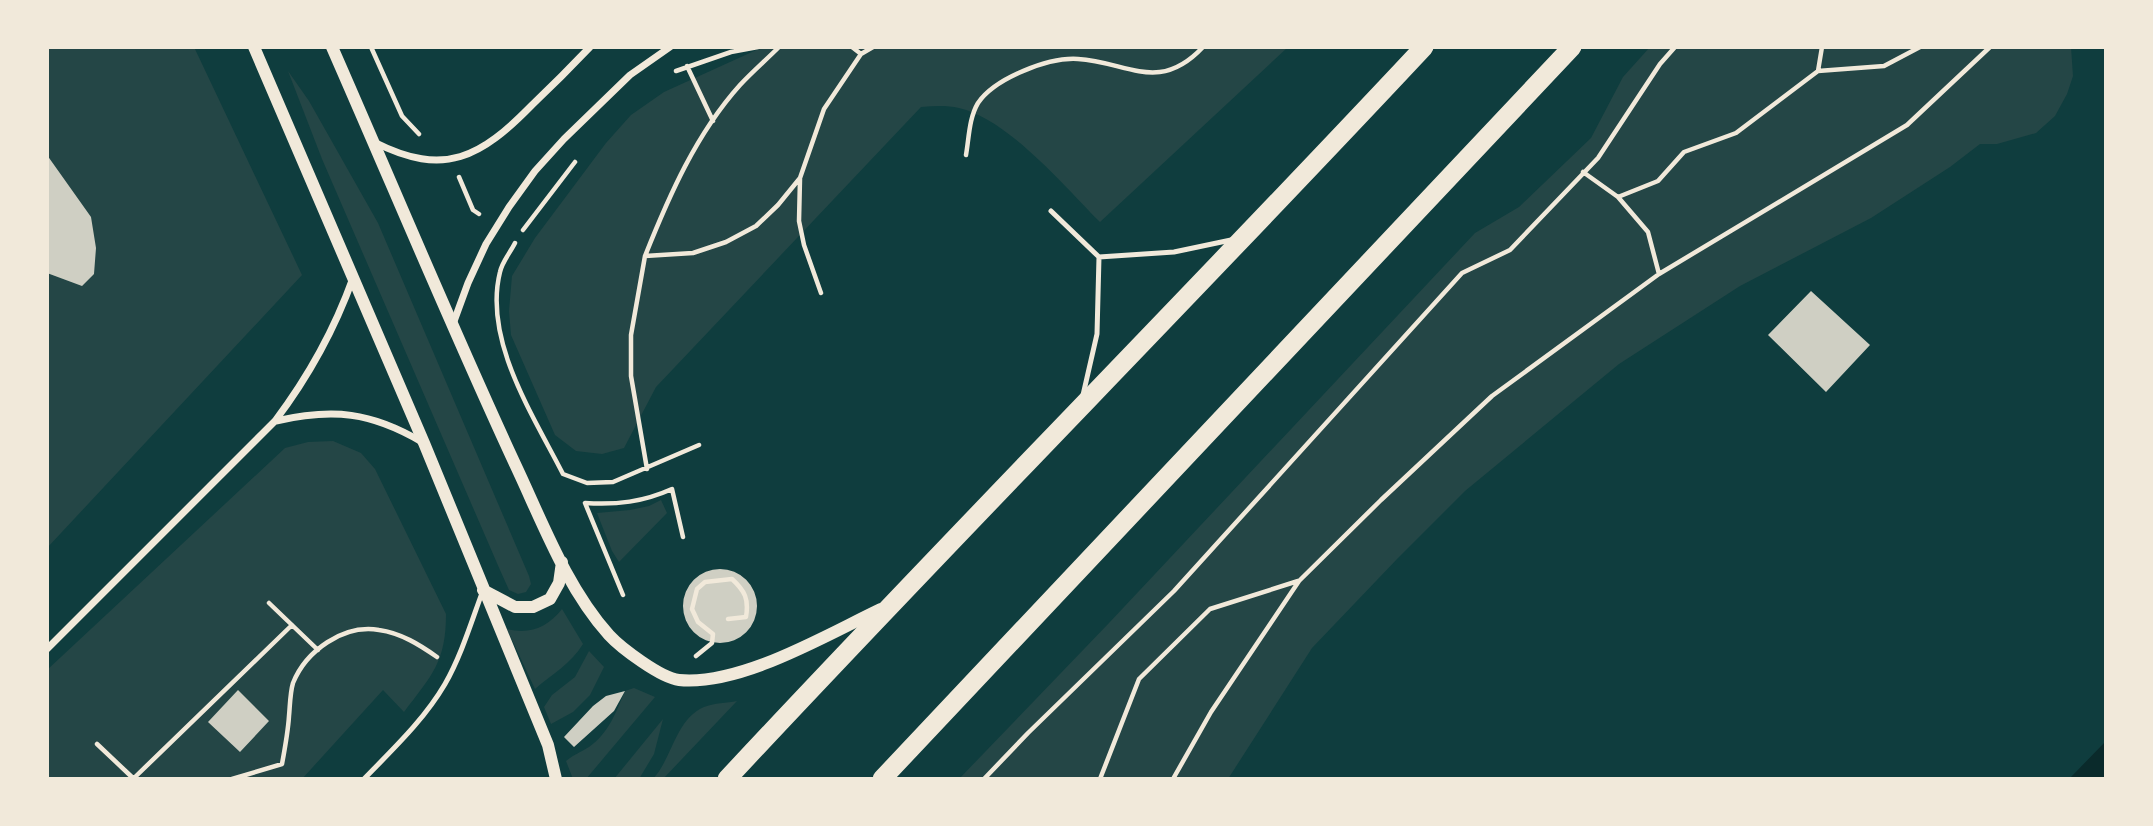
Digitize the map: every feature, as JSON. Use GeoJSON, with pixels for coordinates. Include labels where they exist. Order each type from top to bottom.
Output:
{"type":"FeatureCollection","features":[{"type":"Feature","properties":{"kind":"highway"},"geometry":{"type":"LineString","coordinates":[[727,779],[889,605],[1248,236],[1424,47]]}},
{"type":"Feature","properties":{"kind":"highway"},"geometry":{"type":"LineString","coordinates":[[881,779],[1572,47]]}},
{"type":"Feature","properties":{"kind":"street"},"geometry":{"type":"LineString","coordinates":[[254,47],[424,443],[548,745],[556,779]]}},
{"type":"Feature","properties":{"kind":"street"},"geometry":{"type":"LineString","coordinates":[[332,47],[452,325],[562,562],[584,602],[609,635],[640,661],[677,680],[715,680],[784,655],[889,605]]}},
{"type":"Feature","properties":{"kind":"street"},"geometry":{"type":"LineString","coordinates":[[374,142],[393,152],[415,158],[455,159],[479,149],[498,138],[590,47]]}},
{"type":"Feature","properties":{"kind":"street"},"geometry":{"type":"LineString","coordinates":[[452,325],[468,284],[497,226],[535,171],[630,75],[670,47]]}},
{"type":"Feature","properties":{"kind":"street"},"geometry":{"type":"LineString","coordinates":[[47,649],[216,483],[275,421],[300,388],[321,353],[353,278]]}},
{"type":"Feature","properties":{"kind":"street"},"geometry":{"type":"LineString","coordinates":[[275,421],[306,414],[347,414],[367,417],[397,427],[424,443]]}},
{"type":"Feature","properties":{"kind":"street"},"geometry":{"type":"LineString","coordinates":[[483,590],[515,607],[533,607],[550,599],[559,583],[562,562]]}},
{"type":"Feature","properties":{"kind":"lane"},"geometry":{"type":"LineString","coordinates":[[1051,211],[1099,257],[1174,252],[1248,236]]}},
{"type":"Feature","properties":{"kind":"lane"},"geometry":{"type":"LineString","coordinates":[[1078,411],[1090,373],[1097,334],[1099,257]]}},
{"type":"Feature","properties":{"kind":"lane"},"geometry":{"type":"LineString","coordinates":[[364,779],[419,721],[454,668],[483,590]]}},
{"type":"Feature","properties":{"kind":"path"},"geometry":{"type":"LineString","coordinates":[[371,47],[402,116],[417,134],[451,145],[460,179],[473,210],[497,226]]}},
{"type":"Feature","properties":{"kind":"path"},"geometry":{"type":"LineString","coordinates":[[666,76],[687,66],[731,52],[758,47]]}},
{"type":"Feature","properties":{"kind":"path"},"geometry":{"type":"LineString","coordinates":[[648,469],[631,376],[631,335],[645,256],[676,180],[713,121],[739,87],[779,47]]}},
{"type":"Feature","properties":{"kind":"path"},"geometry":{"type":"LineString","coordinates":[[852,47],[861,54]]}},
{"type":"Feature","properties":{"kind":"path"},"geometry":{"type":"LineString","coordinates":[[821,293],[804,246],[799,221],[800,178],[824,109],[861,54],[873,47]]}},
{"type":"Feature","properties":{"kind":"path"},"geometry":{"type":"LineString","coordinates":[[966,155],[971,122],[979,102],[996,87],[1023,70],[1058,60],[1077,59],[1127,71],[1155,73],[1177,68],[1203,47]]}},
{"type":"Feature","properties":{"kind":"path"},"geometry":{"type":"LineString","coordinates":[[984,779],[1174,591],[1462,273],[1510,250],[1598,158],[1660,64],[1675,47]]}},
{"type":"Feature","properties":{"kind":"path"},"geometry":{"type":"LineString","coordinates":[[1818,71],[1822,47]]}},
{"type":"Feature","properties":{"kind":"path"},"geometry":{"type":"LineString","coordinates":[[1618,197],[1658,181],[1684,152],[1736,133],[1818,71],[1884,66],[1920,47]]}},
{"type":"Feature","properties":{"kind":"path"},"geometry":{"type":"LineString","coordinates":[[1173,779],[1211,712],[1299,581],[1492,396],[1659,274],[1907,125],[1990,47]]}},
{"type":"Feature","properties":{"kind":"path"},"geometry":{"type":"LineString","coordinates":[[687,66],[713,121]]}},
{"type":"Feature","properties":{"kind":"path"},"geometry":{"type":"LineString","coordinates":[[581,155],[518,237],[500,269],[496,292],[500,339],[527,404],[563,474],[587,483],[613,482],[648,469],[699,444]]}},
{"type":"Feature","properties":{"kind":"path"},"geometry":{"type":"LineString","coordinates":[[1583,172],[1618,197],[1648,232],[1659,274]]}},
{"type":"Feature","properties":{"kind":"path"},"geometry":{"type":"LineString","coordinates":[[645,256],[693,253],[726,242],[756,226],[800,178]]}},
{"type":"Feature","properties":{"kind":"path"},"geometry":{"type":"LineString","coordinates":[[623,595],[585,503],[633,503],[672,489],[683,537]]}},
{"type":"Feature","properties":{"kind":"path"},"geometry":{"type":"LineString","coordinates":[[712,643],[713,634],[698,622],[692,609],[697,589],[705,582],[732,579],[744,590],[748,603],[746,617],[728,619]]}},
{"type":"Feature","properties":{"kind":"path"},"geometry":{"type":"LineString","coordinates":[[1100,779],[1139,679],[1210,609],[1299,581]]}},
{"type":"Feature","properties":{"kind":"path"},"geometry":{"type":"LineString","coordinates":[[269,603],[318,650]]}},
{"type":"Feature","properties":{"kind":"path"},"geometry":{"type":"LineString","coordinates":[[97,744],[133,779],[292,625]]}},
{"type":"Feature","properties":{"kind":"path"},"geometry":{"type":"LineString","coordinates":[[232,779],[282,764],[292,685],[302,668],[318,650],[338,636],[360,629],[379,630],[405,638],[454,668]]}},
{"type":"Feature","properties":{"kind":"shaded area"},"geometry":{"type":"Polygon","coordinates":[[[47,47],[194,47],[302,275],[47,548],[47,47]]]}},
{"type":"Feature","properties":{"kind":"shaded area"},"geometry":{"type":"Polygon","coordinates":[[[763,47],[1288,47],[1100,222],[1016,139],[997,125],[959,108],[921,107],[656,387],[624,448],[602,454],[576,451],[555,435],[511,335],[509,311],[512,276],[535,238],[606,143],[631,115],[664,92],[763,47]]]}},
{"type":"Feature","properties":{"kind":"shaded area"},"geometry":{"type":"Polygon","coordinates":[[[1650,47],[2071,47],[2073,76],[2055,116],[2036,133],[1997,144],[1980,144],[1950,167],[1871,218],[1740,286],[1619,364],[1465,491],[1312,648],[1228,779],[959,779],[1475,233],[1519,207],[1591,138],[1623,77],[1650,47]]]}},
{"type":"Feature","properties":{"kind":"shaded area"},"geometry":{"type":"Polygon","coordinates":[[[288,71],[309,101],[378,223],[529,576],[531,584],[526,592],[518,594],[509,590],[322,159],[288,71]]]}},
{"type":"Feature","properties":{"kind":"shaded area"},"geometry":{"type":"Polygon","coordinates":[[[333,441],[361,453],[375,469],[446,614],[443,644],[436,667],[404,712],[383,690],[302,779],[47,779],[47,670],[285,448],[308,442],[333,441]]]}},
{"type":"Feature","properties":{"kind":"shaded area"},"geometry":{"type":"Polygon","coordinates":[[[661,500],[667,513],[619,562],[597,513],[630,510],[661,500]]]}},
{"type":"Feature","properties":{"kind":"shaded area"},"geometry":{"type":"Polygon","coordinates":[[[562,609],[583,644],[567,663],[535,689],[507,629],[523,631],[538,628],[551,621],[562,609]]]}},
{"type":"Feature","properties":{"kind":"shaded area"},"geometry":{"type":"Polygon","coordinates":[[[589,651],[604,667],[590,695],[573,712],[551,724],[544,707],[552,695],[575,677],[589,651]]]}},
{"type":"Feature","properties":{"kind":"shaded area"},"geometry":{"type":"Polygon","coordinates":[[[634,688],[655,697],[586,779],[573,779],[566,761],[589,747],[602,735],[625,691],[634,688]]]}},
{"type":"Feature","properties":{"kind":"shaded area"},"geometry":{"type":"Polygon","coordinates":[[[737,701],[663,779],[653,779],[680,730],[694,713],[704,707],[737,701]]]}},
{"type":"Feature","properties":{"kind":"shaded area"},"geometry":{"type":"Polygon","coordinates":[[[663,719],[654,754],[639,779],[614,779],[663,719]]]}},
{"type":"Feature","properties":{"kind":"shaded area"},"geometry":{"type":"Polygon","coordinates":[[[2106,741],[2106,779],[2069,779],[2106,741]]]}},
{"type":"Feature","properties":{"kind":"building"},"geometry":{"type":"Polygon","coordinates":[[[47,155],[91,217],[96,248],[94,274],[82,286],[47,273],[47,155]]]}},
{"type":"Feature","properties":{"kind":"building"},"geometry":{"type":"Polygon","coordinates":[[[1811,291],[1870,345],[1826,392],[1768,335],[1811,291]]]}},
{"type":"Feature","properties":{"kind":"building"},"geometry":{"type":"Polygon","coordinates":[[[713,569],[727,569],[741,575],[751,585],[757,606],[755,620],[741,637],[727,643],[713,643],[699,637],[689,627],[683,613],[683,599],[689,585],[699,575],[713,569]]]}},
{"type":"Feature","properties":{"kind":"building"},"geometry":{"type":"Polygon","coordinates":[[[238,690],[269,721],[240,752],[208,722],[238,690]]]}},
{"type":"Feature","properties":{"kind":"building"},"geometry":{"type":"Polygon","coordinates":[[[625,691],[614,711],[574,747],[564,737],[606,696],[625,691]]]}}]}
